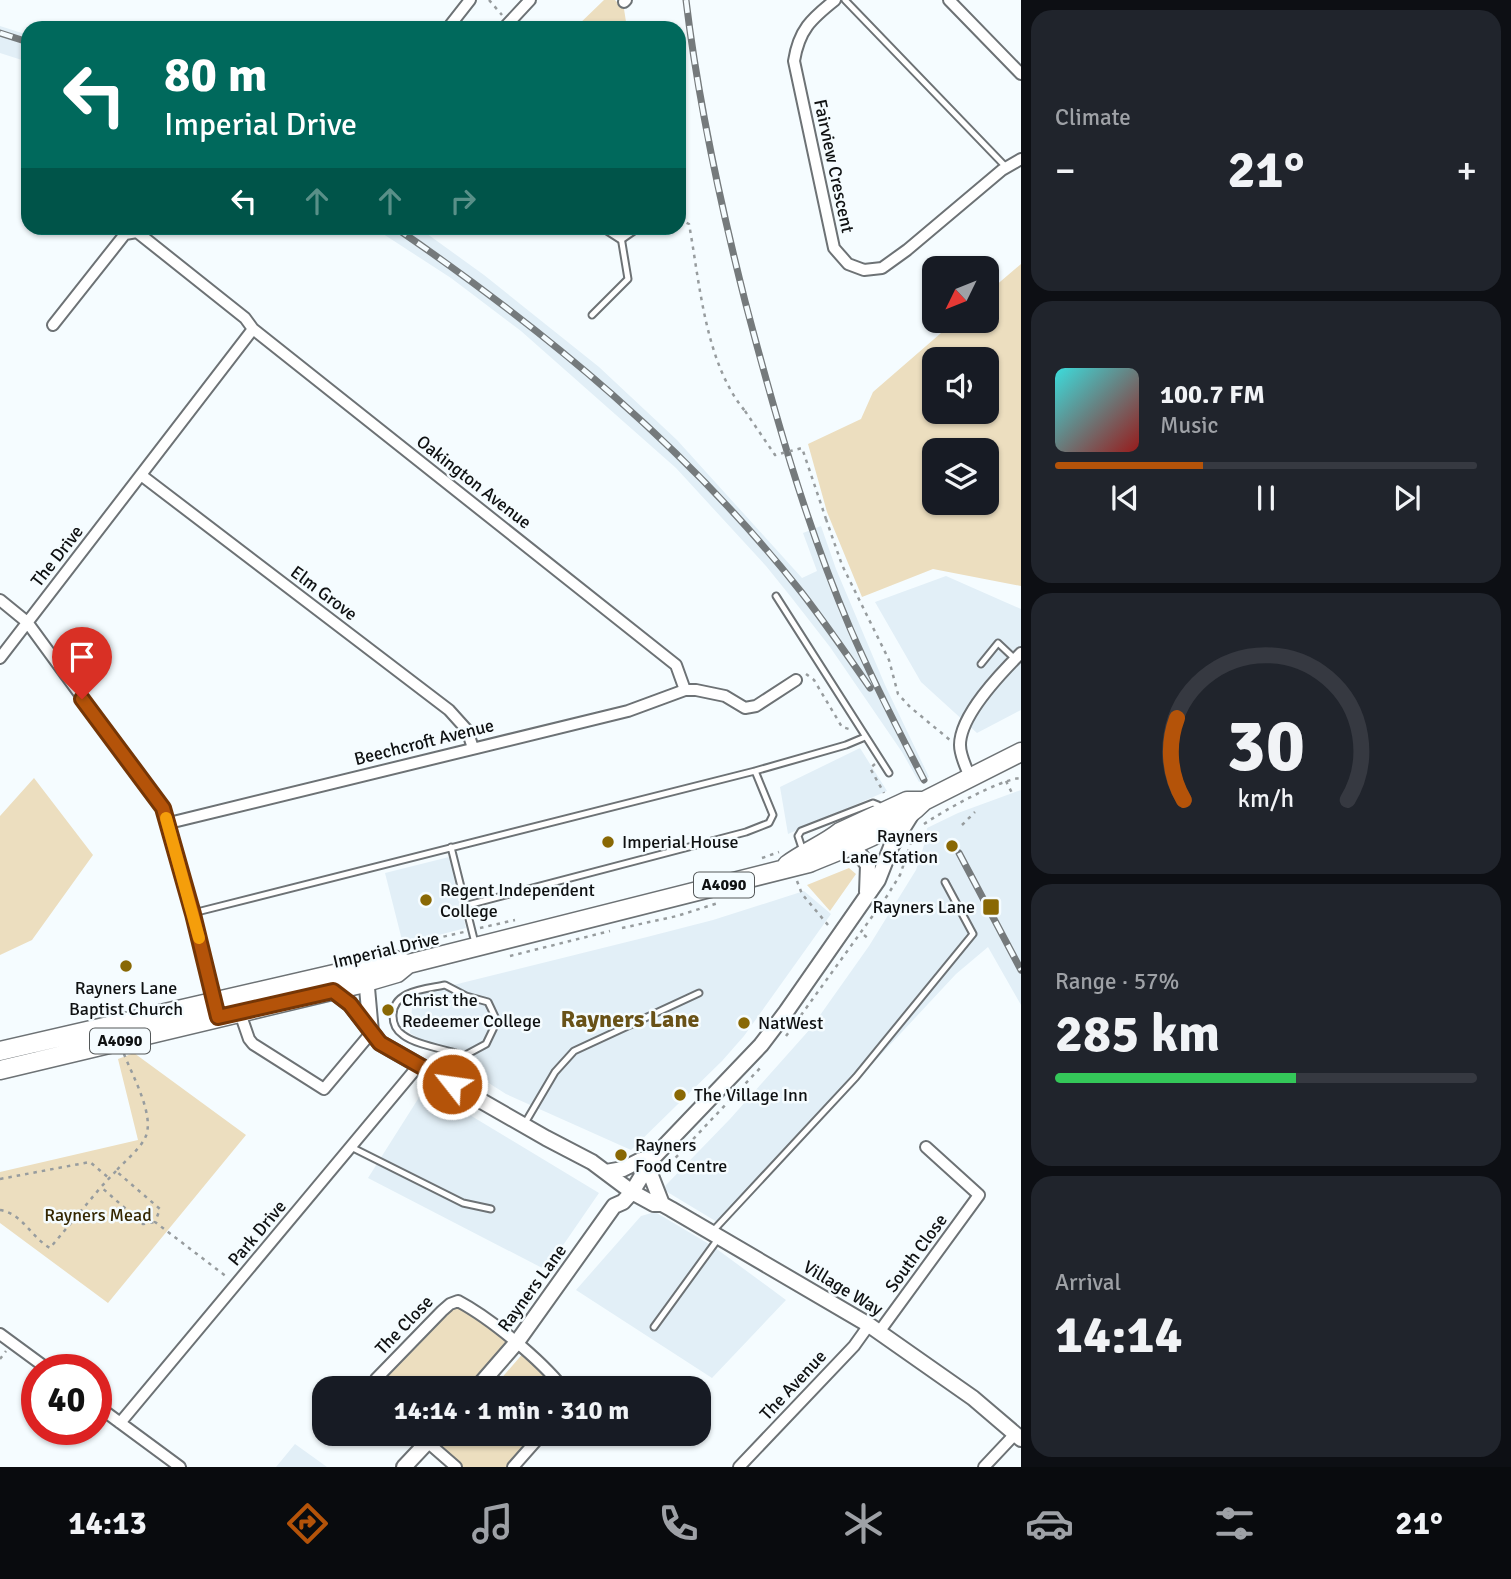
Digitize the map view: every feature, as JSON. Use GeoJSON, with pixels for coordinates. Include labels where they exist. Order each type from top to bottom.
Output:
{"type":"FeatureCollection","features":[{"type":"Feature","properties":{"kind":"main road","name":"A4090"},"geometry":{"type":"LineString","coordinates":[[853,846],[919,813],[970,777],[1021,752]]}},
{"type":"Feature","properties":{"kind":"main road","name":"A4090"},"geometry":{"type":"LineString","coordinates":[[883,813],[907,802],[919,813]]}},
{"type":"Feature","properties":{"kind":"main road","name":"Imperial Drive"},"geometry":{"type":"LineString","coordinates":[[0,1051],[216,1009],[371,973],[397,972],[408,964],[789,873],[801,854],[883,813]]}},
{"type":"Feature","properties":{"kind":"main road","name":"Imperial Drive"},"geometry":{"type":"LineString","coordinates":[[801,854],[853,846]]}},
{"type":"Feature","properties":{"kind":"main road","name":"Imperial Drive"},"geometry":{"type":"LineString","coordinates":[[0,1070],[120,1041],[216,1009],[240,1013],[333,991],[371,973]]}},
{"type":"Feature","properties":{"kind":"street"},"geometry":{"type":"LineString","coordinates":[[454,21],[470,0]]}},
{"type":"Feature","properties":{"kind":"street"},"geometry":{"type":"LineString","coordinates":[[510,21],[530,0]]}},
{"type":"Feature","properties":{"kind":"street","name":"Fairview Crescent"},"geometry":{"type":"LineString","coordinates":[[835,0],[806,26],[797,45],[794,61],[834,248],[848,264],[864,270],[882,268],[1021,159]]}},
{"type":"Feature","properties":{"kind":"street"},"geometry":{"type":"LineString","coordinates":[[949,0],[1021,74]]}},
{"type":"Feature","properties":{"kind":"street","name":"Oakington Avenue"},"geometry":{"type":"LineString","coordinates":[[53,325],[124,235]]}},
{"type":"Feature","properties":{"kind":"street","name":"Oakington Avenue"},"geometry":{"type":"LineString","coordinates":[[141,235],[245,318],[253,330],[676,664],[685,690]]}},
{"type":"Feature","properties":{"kind":"street"},"geometry":{"type":"LineString","coordinates":[[618,235],[624,235]]}},
{"type":"Feature","properties":{"kind":"street","name":"The Drive"},"geometry":{"type":"LineString","coordinates":[[0,658],[253,330]]}},
{"type":"Feature","properties":{"kind":"street","name":"Elm Grove"},"geometry":{"type":"LineString","coordinates":[[141,475],[449,710],[467,730],[473,748]]}},
{"type":"Feature","properties":{"kind":"street"},"geometry":{"type":"LineString","coordinates":[[0,600],[27,622],[163,808],[216,1009]]}},
{"type":"Feature","properties":{"kind":"street"},"geometry":{"type":"LineString","coordinates":[[970,777],[960,743],[962,729],[992,685],[1018,656]]}},
{"type":"Feature","properties":{"kind":"street"},"geometry":{"type":"LineString","coordinates":[[685,690],[725,696],[745,708],[756,706],[796,680]]}},
{"type":"Feature","properties":{"kind":"street","name":"Beechcroft Avenue"},"geometry":{"type":"LineString","coordinates":[[169,823],[628,711],[685,690]]}},
{"type":"Feature","properties":{"kind":"street","name":"Rayners Lane"},"geometry":{"type":"LineString","coordinates":[[487,1376],[517,1342],[614,1206],[623,1202],[632,1192],[650,1164],[761,1045],[786,1013],[878,880],[891,848],[919,813]]}},
{"type":"Feature","properties":{"kind":"street"},"geometry":{"type":"LineString","coordinates":[[831,839],[842,840],[853,846],[868,865],[867,893]]}},
{"type":"Feature","properties":{"kind":"street"},"geometry":{"type":"LineString","coordinates":[[240,1013],[253,1044],[324,1089],[371,1033],[371,973]]}},
{"type":"Feature","properties":{"kind":"street","name":"Village Way"},"geometry":{"type":"LineString","coordinates":[[333,991],[350,1004],[380,1043],[524,1125],[632,1192],[654,1204],[662,1204],[874,1328],[973,1398],[1018,1436]]}},
{"type":"Feature","properties":{"kind":"street","name":"Park Drive"},"geometry":{"type":"LineString","coordinates":[[120,1423],[419,1065]]}},
{"type":"Feature","properties":{"kind":"street","name":"South Close"},"geometry":{"type":"LineString","coordinates":[[874,1328],[984,1198],[926,1147]]}},
{"type":"Feature","properties":{"kind":"street"},"geometry":{"type":"LineString","coordinates":[[614,1206],[610,1176],[641,1160],[650,1164],[662,1204]]}},
{"type":"Feature","properties":{"kind":"street","name":"The Close"},"geometry":{"type":"LineString","coordinates":[[379,1376],[442,1311],[458,1301],[517,1342],[551,1376]]}},
{"type":"Feature","properties":{"kind":"street","name":"The Avenue"},"geometry":{"type":"LineString","coordinates":[[739,1467],[874,1328]]}},
{"type":"Feature","properties":{"kind":"street"},"geometry":{"type":"LineString","coordinates":[[0,1334],[27,1354]]}},
{"type":"Feature","properties":{"kind":"street"},"geometry":{"type":"LineString","coordinates":[[112,1417],[180,1467]]}},
{"type":"Feature","properties":{"kind":"street"},"geometry":{"type":"LineString","coordinates":[[984,1467],[1018,1436]]}},
{"type":"Feature","properties":{"kind":"street"},"geometry":{"type":"LineString","coordinates":[[404,1467],[420,1446]]}},
{"type":"Feature","properties":{"kind":"street"},"geometry":{"type":"LineString","coordinates":[[436,1446],[456,1467]]}},
{"type":"Feature","properties":{"kind":"street"},"geometry":{"type":"LineString","coordinates":[[513,1467],[532,1446]]}},
{"type":"Feature","properties":{"kind":"lane"},"geometry":{"type":"LineString","coordinates":[[845,0],[1007,168]]}},
{"type":"Feature","properties":{"kind":"lane"},"geometry":{"type":"LineString","coordinates":[[592,315],[628,279],[621,237]]}},
{"type":"Feature","properties":{"kind":"lane"},"geometry":{"type":"LineString","coordinates":[[776,596],[888,773]]}},
{"type":"Feature","properties":{"kind":"lane"},"geometry":{"type":"LineString","coordinates":[[981,664],[998,643],[1018,656]]}},
{"type":"Feature","properties":{"kind":"lane"},"geometry":{"type":"LineString","coordinates":[[193,914],[755,771],[865,737]]}},
{"type":"Feature","properties":{"kind":"lane"},"geometry":{"type":"LineString","coordinates":[[464,906],[746,832],[769,823],[773,815],[755,771]]}},
{"type":"Feature","properties":{"kind":"lane"},"geometry":{"type":"LineString","coordinates":[[801,854],[801,831],[873,803],[878,805],[883,813]]}},
{"type":"Feature","properties":{"kind":"lane"},"geometry":{"type":"LineString","coordinates":[[451,847],[476,948]]}},
{"type":"Feature","properties":{"kind":"lane"},"geometry":{"type":"LineString","coordinates":[[654,1327],[714,1236],[856,1077],[972,934],[945,883]]}},
{"type":"Feature","properties":{"kind":"lane"},"geometry":{"type":"LineString","coordinates":[[452,1084],[460,1058],[486,1044],[497,1021],[488,1002],[466,996],[445,985],[412,992],[398,1000],[393,1015],[396,1028],[405,1037],[456,1053],[460,1058]]}},
{"type":"Feature","properties":{"kind":"lane"},"geometry":{"type":"LineString","coordinates":[[524,1125],[555,1072],[574,1051],[699,993]]}},
{"type":"Feature","properties":{"kind":"lane"},"geometry":{"type":"LineString","coordinates":[[353,1147],[463,1203],[491,1209]]}},
{"type":"Feature","properties":{"kind":"path"},"geometry":{"type":"LineString","coordinates":[[489,0],[492,4]]}},
{"type":"Feature","properties":{"kind":"path"},"geometry":{"type":"LineString","coordinates":[[686,222],[690,224],[703,297],[704,318],[714,350],[738,402],[775,455],[802,447],[842,565],[889,660],[898,694],[948,740],[960,743]]}},
{"type":"Feature","properties":{"kind":"path"},"geometry":{"type":"LineString","coordinates":[[796,680],[807,673],[842,727],[851,730],[858,726]]}},
{"type":"Feature","properties":{"kind":"path"},"geometry":{"type":"LineString","coordinates":[[873,766],[870,768],[882,786]]}},
{"type":"Feature","properties":{"kind":"path"},"geometry":{"type":"LineString","coordinates":[[919,813],[949,810],[1005,780],[1021,778]]}},
{"type":"Feature","properties":{"kind":"path"},"geometry":{"type":"LineString","coordinates":[[1005,780],[1012,793]]}},
{"type":"Feature","properties":{"kind":"path"},"geometry":{"type":"LineString","coordinates":[[962,825],[975,812]]}},
{"type":"Feature","properties":{"kind":"path"},"geometry":{"type":"LineString","coordinates":[[759,859],[801,854]]}},
{"type":"Feature","properties":{"kind":"path"},"geometry":{"type":"LineString","coordinates":[[854,944],[896,882],[906,857]]}},
{"type":"Feature","properties":{"kind":"path"},"geometry":{"type":"LineString","coordinates":[[789,873],[802,894],[828,925]]}},
{"type":"Feature","properties":{"kind":"path","name":"Imperial Drive"},"geometry":{"type":"LineString","coordinates":[[394,948],[521,918]]}},
{"type":"Feature","properties":{"kind":"path"},"geometry":{"type":"LineString","coordinates":[[864,935],[869,939]]}},
{"type":"Feature","properties":{"kind":"path"},"geometry":{"type":"LineString","coordinates":[[0,1209],[20,1218],[36,1238],[50,1248],[145,1138],[148,1125],[141,1094],[120,1041]]}},
{"type":"Feature","properties":{"kind":"path"},"geometry":{"type":"LineString","coordinates":[[0,1179],[90,1162],[110,1179]]}},
{"type":"Feature","properties":{"kind":"path"},"geometry":{"type":"LineString","coordinates":[[116,1171],[160,1209],[155,1222]]}},
{"type":"Feature","properties":{"kind":"path"},"geometry":{"type":"LineString","coordinates":[[101,1187],[143,1224],[155,1222],[237,1284]]}},
{"type":"Feature","properties":{"kind":"shaded area"},"geometry":{"type":"Polygon","coordinates":[[[0,26],[21,33],[21,60],[0,53],[0,26]]]}},
{"type":"Feature","properties":{"kind":"shaded area"},"geometry":{"type":"Polygon","coordinates":[[[385,235],[429,235],[484,275],[599,367],[677,440],[802,578],[817,571],[803,533],[821,526],[836,569],[885,685],[929,777],[919,782],[902,752],[830,647],[766,566],[676,468],[521,331],[451,278],[385,235]]]}},
{"type":"Feature","properties":{"kind":"shaded area"},"geometry":{"type":"Polygon","coordinates":[[[946,576],[1021,609],[1021,710],[977,733],[921,682],[875,602],[946,576]]]}},
{"type":"Feature","properties":{"kind":"shaded area"},"geometry":{"type":"Polygon","coordinates":[[[860,748],[887,791],[788,834],[780,787],[860,748]]]}},
{"type":"Feature","properties":{"kind":"shaded area"},"geometry":{"type":"Polygon","coordinates":[[[1021,790],[1021,1005],[988,947],[956,974],[722,1225],[664,1190],[811,1028],[869,946],[916,870],[927,828],[958,813],[1021,790]]]}},
{"type":"Feature","properties":{"kind":"shaded area","name":"Regent Independent College"},"geometry":{"type":"Polygon","coordinates":[[[449,857],[466,928],[403,944],[385,873],[449,857]]]}},
{"type":"Feature","properties":{"kind":"shaded area"},"geometry":{"type":"Polygon","coordinates":[[[804,891],[831,914],[744,1036],[631,1150],[506,1094],[410,1033],[413,995],[713,920],[804,891]]]}},
{"type":"Feature","properties":{"kind":"shaded area"},"geometry":{"type":"Polygon","coordinates":[[[425,1088],[599,1193],[546,1270],[368,1178],[425,1088]]]}},
{"type":"Feature","properties":{"kind":"shaded area"},"geometry":{"type":"Polygon","coordinates":[[[655,1212],[714,1247],[786,1300],[712,1378],[576,1290],[641,1216],[655,1212]]]}},
{"type":"Feature","properties":{"kind":"shaded area"},"geometry":{"type":"Polygon","coordinates":[[[295,1444],[327,1467],[276,1467],[295,1444]]]}},
{"type":"Feature","properties":{"kind":"green space"},"geometry":{"type":"Polygon","coordinates":[[[604,0],[615,0],[624,9],[626,21],[582,21],[604,0]]]}},
{"type":"Feature","properties":{"kind":"green space"},"geometry":{"type":"Polygon","coordinates":[[[1021,264],[1021,586],[933,569],[862,597],[827,512],[808,444],[861,419],[873,392],[922,349],[922,424],[999,424],[999,347],[925,347],[941,333],[999,333],[999,283],[1021,264]]]}},
{"type":"Feature","properties":{"kind":"green space"},"geometry":{"type":"Polygon","coordinates":[[[34,778],[93,855],[32,940],[0,955],[0,816],[34,778]]]}},
{"type":"Feature","properties":{"kind":"green space"},"geometry":{"type":"Polygon","coordinates":[[[849,868],[856,874],[830,911],[807,885],[849,868]]]}},
{"type":"Feature","properties":{"kind":"green space","name":"Rayners Mead"},"geometry":{"type":"Polygon","coordinates":[[[134,1053],[246,1135],[108,1303],[0,1223],[0,1172],[138,1140],[118,1059],[134,1053]]]}},
{"type":"Feature","properties":{"kind":"green space"},"geometry":{"type":"Polygon","coordinates":[[[458,1301],[512,1339],[479,1376],[384,1376],[458,1301]]]}},
{"type":"Feature","properties":{"kind":"green space"},"geometry":{"type":"Polygon","coordinates":[[[525,1351],[551,1376],[503,1376],[525,1351]]]}},
{"type":"Feature","properties":{"kind":"green space"},"geometry":{"type":"Polygon","coordinates":[[[442,1446],[532,1446],[513,1467],[456,1467],[438,1451],[442,1446]]]}},
{"type":"Feature","properties":{"kind":"railway"},"geometry":{"type":"LineString","coordinates":[[686,0],[703,114],[727,226],[779,425],[819,548],[850,628],[924,780]]}},
{"type":"Feature","properties":{"kind":"railway"},"geometry":{"type":"LineString","coordinates":[[0,33],[21,40]]}},
{"type":"Feature","properties":{"kind":"railway"},"geometry":{"type":"LineString","coordinates":[[406,235],[561,351],[663,441],[758,540],[811,605],[870,688]]}},
{"type":"Feature","properties":{"kind":"railway"},"geometry":{"type":"LineString","coordinates":[[959,853],[1021,970]]}},
{"type":"Feature","properties":{"kind":"slow traffic"},"geometry":{"type":"LineString","coordinates":[[166,818],[199,938]]}},
{"type":"Feature","properties":{"kind":"place","name":"Imperial House"},"geometry":{"type":"Point","coordinates":[608,842]}},
{"type":"Feature","properties":{"kind":"place","name":"Rayners Lane Station"},"geometry":{"type":"Point","coordinates":[952,846]}},
{"type":"Feature","properties":{"kind":"place","name":"Regent Independent College"},"geometry":{"type":"Point","coordinates":[426,900]}},
{"type":"Feature","properties":{"kind":"place","name":"Rayners Lane"},"geometry":{"type":"Point","coordinates":[991,907]}},
{"type":"Feature","properties":{"kind":"place","name":"Rayners Lane Baptist Church"},"geometry":{"type":"Point","coordinates":[126,966]}},
{"type":"Feature","properties":{"kind":"place","name":"Christ the Redeemer College"},"geometry":{"type":"Point","coordinates":[388,1010]}},
{"type":"Feature","properties":{"kind":"place","name":"NatWest"},"geometry":{"type":"Point","coordinates":[744,1023]}},
{"type":"Feature","properties":{"kind":"place","name":"The Village Inn"},"geometry":{"type":"Point","coordinates":[680,1095]}},
{"type":"Feature","properties":{"kind":"place","name":"Rayners Food Centre"},"geometry":{"type":"Point","coordinates":[621,1155]}},
{"type":"Feature","properties":{"kind":"district","name":"Rayners Lane"},"geometry":{"type":"Point","coordinates":[630,1019]}},
{"type":"Feature","properties":{"kind":"route"},"geometry":{"type":"LineString","coordinates":[[82,699],[163,808],[218,1017],[333,991],[350,1004],[380,1043],[452,1084]]}}]}
